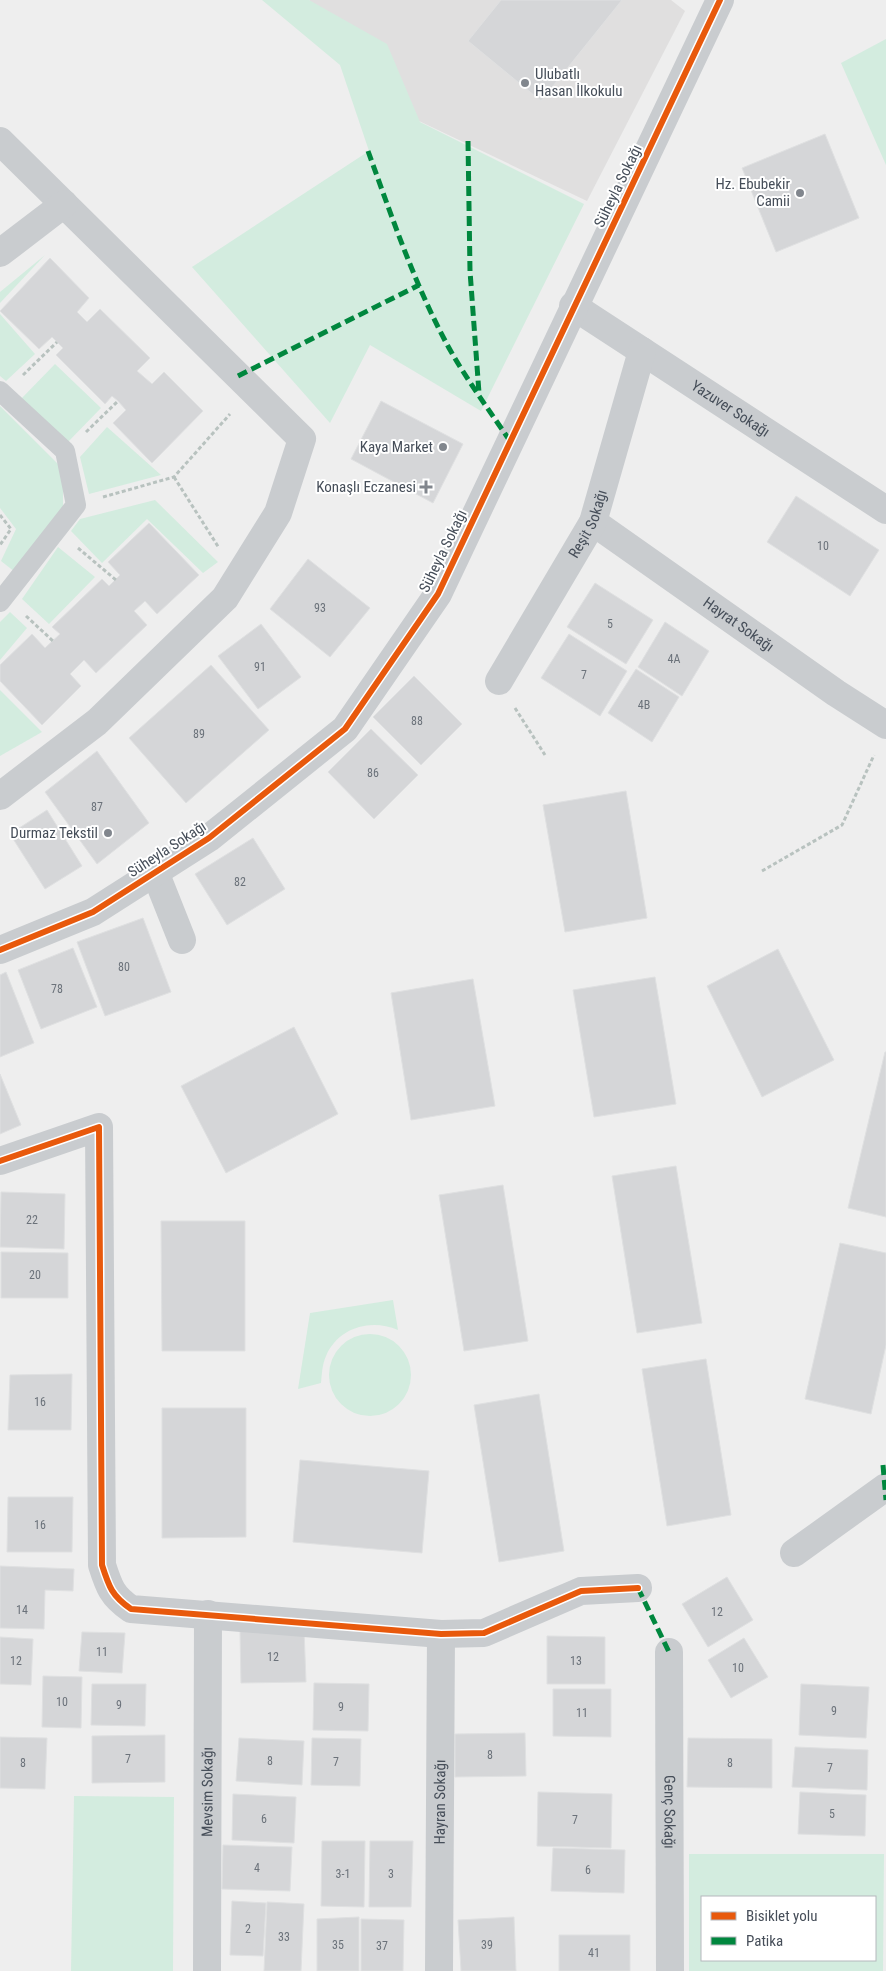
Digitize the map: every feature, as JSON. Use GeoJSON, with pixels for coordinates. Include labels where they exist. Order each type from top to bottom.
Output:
{"type":"FeatureCollection","features":[{"type":"Feature","properties":{"kind":"street","name":"Süheyla Sokağı"},"geometry":{"type":"LineString","coordinates":[[0,950],[93,912],[209,838],[345,728],[438,594],[573,306],[720,0]]}},
{"type":"Feature","properties":{"kind":"street"},"geometry":{"type":"LineString","coordinates":[[0,140],[302,439],[278,513],[225,598],[98,722],[0,796]]}},
{"type":"Feature","properties":{"kind":"street"},"geometry":{"type":"LineString","coordinates":[[0,253],[64,204]]}},
{"type":"Feature","properties":{"kind":"street","name":"Yazuver Sokağı"},"geometry":{"type":"LineString","coordinates":[[573,306],[886,510]]}},
{"type":"Feature","properties":{"kind":"street","name":"Reşit Sokağı"},"geometry":{"type":"LineString","coordinates":[[499,681],[593,522],[642,351]]}},
{"type":"Feature","properties":{"kind":"street","name":"Hayrat Sokağı"},"geometry":{"type":"LineString","coordinates":[[593,522],[836,693],[882,736]]}},
{"type":"Feature","properties":{"kind":"street"},"geometry":{"type":"LineString","coordinates":[[155,872],[182,940]]}},
{"type":"Feature","properties":{"kind":"street"},"geometry":{"type":"LineString","coordinates":[[0,1161],[99,1127],[102,1565],[110,1590],[120,1601],[132,1609],[441,1634],[484,1633],[581,1591],[638,1588]]}},
{"type":"Feature","properties":{"kind":"street"},"geometry":{"type":"LineString","coordinates":[[794,1553],[886,1487]]}},
{"type":"Feature","properties":{"kind":"street","name":"Mevsim Sokağı"},"geometry":{"type":"LineString","coordinates":[[207,1971],[208,1614]]}},
{"type":"Feature","properties":{"kind":"street","name":"Hayran Sokağı"},"geometry":{"type":"LineString","coordinates":[[439,1971],[441,1634]]}},
{"type":"Feature","properties":{"kind":"street","name":"Genç Sokağı"},"geometry":{"type":"LineString","coordinates":[[669,1652],[670,1971]]}},
{"type":"Feature","properties":{"kind":"lane"},"geometry":{"type":"LineString","coordinates":[[0,602],[76,505],[65,451],[2,392]]}},
{"type":"Feature","properties":{"kind":"path"},"geometry":{"type":"LineString","coordinates":[[2,392],[57,342]]}},
{"type":"Feature","properties":{"kind":"path"},"geometry":{"type":"LineString","coordinates":[[65,451],[118,401]]}},
{"type":"Feature","properties":{"kind":"path"},"geometry":{"type":"LineString","coordinates":[[76,505],[174,477],[231,415],[224,408]]}},
{"type":"Feature","properties":{"kind":"path"},"geometry":{"type":"LineString","coordinates":[[174,477],[222,554]]}},
{"type":"Feature","properties":{"kind":"path"},"geometry":{"type":"LineString","coordinates":[[0,515],[12,529],[0,545]]}},
{"type":"Feature","properties":{"kind":"path"},"geometry":{"type":"LineString","coordinates":[[56,530],[116,580]]}},
{"type":"Feature","properties":{"kind":"path"},"geometry":{"type":"LineString","coordinates":[[499,681],[545,755]]}},
{"type":"Feature","properties":{"kind":"path"},"geometry":{"type":"LineString","coordinates":[[762,871],[842,825],[882,736]]}},
{"type":"Feature","properties":{"kind":"shaded area","name":"Ulubatlı Hasan İlkokulu"},"geometry":{"type":"Polygon","coordinates":[[[309,0],[671,0],[685,11],[587,201],[419,121],[309,0]]]}},
{"type":"Feature","properties":{"kind":"green space"},"geometry":{"type":"Polygon","coordinates":[[[262,0],[309,0],[387,44],[420,122],[584,204],[481,411],[370,345],[330,423],[192,267],[369,151],[340,65],[262,0]]]}},
{"type":"Feature","properties":{"kind":"green space"},"geometry":{"type":"Polygon","coordinates":[[[886,39],[886,165],[841,63],[886,39]]]}},
{"type":"Feature","properties":{"kind":"green space"},"geometry":{"type":"Polygon","coordinates":[[[45,255],[0,303],[0,292],[45,255]]]}},
{"type":"Feature","properties":{"kind":"green space"},"geometry":{"type":"Polygon","coordinates":[[[0,314],[35,354],[6,381],[0,376],[0,314]]]}},
{"type":"Feature","properties":{"kind":"green space"},"geometry":{"type":"Polygon","coordinates":[[[55,364],[101,408],[67,443],[21,399],[55,364]]]}},
{"type":"Feature","properties":{"kind":"green space"},"geometry":{"type":"Polygon","coordinates":[[[0,406],[63,469],[63,507],[15,572],[1,561],[16,529],[0,508],[0,406]]]}},
{"type":"Feature","properties":{"kind":"green space"},"geometry":{"type":"Polygon","coordinates":[[[107,427],[161,475],[89,494],[80,457],[107,427]]]}},
{"type":"Feature","properties":{"kind":"green space"},"geometry":{"type":"Polygon","coordinates":[[[155,500],[218,562],[203,573],[147,519],[102,563],[71,531],[80,519],[155,500]]]}},
{"type":"Feature","properties":{"kind":"green space"},"geometry":{"type":"Polygon","coordinates":[[[58,547],[95,577],[49,624],[22,599],[58,547]]]}},
{"type":"Feature","properties":{"kind":"green space"},"geometry":{"type":"Polygon","coordinates":[[[10,612],[27,628],[0,660],[0,622],[10,612]]]}},
{"type":"Feature","properties":{"kind":"green space"},"geometry":{"type":"Polygon","coordinates":[[[0,690],[42,732],[0,756],[0,690]]]}},
{"type":"Feature","properties":{"kind":"green space"},"geometry":{"type":"Polygon","coordinates":[[[393,1300],[398,1330],[377,1325],[356,1328],[347,1332],[331,1346],[323,1366],[321,1383],[298,1389],[310,1313],[393,1300]]]}},
{"type":"Feature","properties":{"kind":"green space"},"geometry":{"type":"Polygon","coordinates":[[[370,1334],[386,1337],[399,1346],[408,1359],[411,1375],[408,1391],[399,1404],[386,1413],[370,1416],[354,1413],[341,1404],[332,1391],[329,1375],[332,1359],[341,1346],[354,1337],[370,1334]]]}},
{"type":"Feature","properties":{"kind":"green space"},"geometry":{"type":"Polygon","coordinates":[[[74,1796],[174,1797],[173,1971],[71,1971],[74,1796]]]}},
{"type":"Feature","properties":{"kind":"green space"},"geometry":{"type":"Polygon","coordinates":[[[689,1854],[884,1854],[883,1971],[689,1971],[689,1854]]]}},
{"type":"Feature","properties":{"kind":"building"},"geometry":{"type":"Polygon","coordinates":[[[501,0],[622,0],[541,101],[468,41],[501,0]]]}},
{"type":"Feature","properties":{"kind":"building","name":"Hz. Ebubekir Camii"},"geometry":{"type":"Polygon","coordinates":[[[825,134],[859,218],[776,252],[742,168],[825,134]]]}},
{"type":"Feature","properties":{"kind":"building"},"geometry":{"type":"Polygon","coordinates":[[[50,258],[89,298],[77,312],[87,322],[100,309],[150,358],[137,371],[152,384],[164,372],[203,411],[152,463],[113,423],[126,410],[118,401],[112,396],[105,404],[56,355],[63,348],[52,337],[39,349],[0,311],[50,258]]]}},
{"type":"Feature","properties":{"kind":"building"},"geometry":{"type":"Polygon","coordinates":[[[381,401],[463,444],[433,503],[351,459],[381,401]]]}},
{"type":"Feature","properties":{"kind":"building"},"geometry":{"type":"Polygon","coordinates":[[[796,496],[879,550],[850,596],[767,542],[796,496]]]}},
{"type":"Feature","properties":{"kind":"building"},"geometry":{"type":"Polygon","coordinates":[[[149,523],[199,575],[157,614],[145,601],[134,611],[147,625],[96,673],[84,660],[70,674],[81,686],[42,725],[0,681],[0,665],[32,634],[45,648],[60,634],[52,627],[102,579],[109,586],[120,575],[108,562],[149,523]]]}},
{"type":"Feature","properties":{"kind":"building"},"geometry":{"type":"Polygon","coordinates":[[[308,559],[370,608],[330,657],[270,609],[308,559]]]}},
{"type":"Feature","properties":{"kind":"building"},"geometry":{"type":"Polygon","coordinates":[[[595,583],[653,620],[626,664],[567,627],[595,583]]]}},
{"type":"Feature","properties":{"kind":"building"},"geometry":{"type":"Polygon","coordinates":[[[665,622],[709,651],[682,696],[638,667],[665,622]]]}},
{"type":"Feature","properties":{"kind":"building"},"geometry":{"type":"Polygon","coordinates":[[[261,624],[301,677],[258,709],[218,656],[261,624]]]}},
{"type":"Feature","properties":{"kind":"building"},"geometry":{"type":"Polygon","coordinates":[[[569,634],[627,671],[600,716],[541,678],[569,634]]]}},
{"type":"Feature","properties":{"kind":"building"},"geometry":{"type":"Polygon","coordinates":[[[211,665],[269,730],[186,803],[129,738],[211,665]]]}},
{"type":"Feature","properties":{"kind":"building"},"geometry":{"type":"Polygon","coordinates":[[[636,669],[679,697],[652,742],[608,713],[636,669]]]}},
{"type":"Feature","properties":{"kind":"building"},"geometry":{"type":"Polygon","coordinates":[[[414,676],[462,724],[421,765],[373,717],[414,676]]]}},
{"type":"Feature","properties":{"kind":"building"},"geometry":{"type":"Polygon","coordinates":[[[371,729],[418,775],[374,819],[328,772],[371,729]]]}},
{"type":"Feature","properties":{"kind":"building"},"geometry":{"type":"Polygon","coordinates":[[[97,751],[149,823],[97,864],[45,792],[97,751]]]}},
{"type":"Feature","properties":{"kind":"building"},"geometry":{"type":"Polygon","coordinates":[[[626,791],[647,918],[565,932],[543,805],[626,791]]]}},
{"type":"Feature","properties":{"kind":"building"},"geometry":{"type":"Polygon","coordinates":[[[47,810],[82,866],[45,889],[10,834],[47,810]]]}},
{"type":"Feature","properties":{"kind":"building"},"geometry":{"type":"Polygon","coordinates":[[[253,838],[285,889],[227,925],[195,874],[253,838]]]}},
{"type":"Feature","properties":{"kind":"building"},"geometry":{"type":"Polygon","coordinates":[[[143,918],[171,992],[105,1016],[77,942],[143,918]]]}},
{"type":"Feature","properties":{"kind":"building"},"geometry":{"type":"Polygon","coordinates":[[[73,948],[97,1007],[41,1029],[18,970],[73,948]]]}},
{"type":"Feature","properties":{"kind":"building"},"geometry":{"type":"Polygon","coordinates":[[[778,949],[834,1060],[762,1097],[707,986],[778,949]]]}},
{"type":"Feature","properties":{"kind":"building"},"geometry":{"type":"Polygon","coordinates":[[[6,972],[34,1043],[0,1057],[0,975],[6,972]]]}},
{"type":"Feature","properties":{"kind":"building"},"geometry":{"type":"Polygon","coordinates":[[[655,977],[676,1104],[594,1117],[573,990],[655,977]]]}},
{"type":"Feature","properties":{"kind":"building"},"geometry":{"type":"Polygon","coordinates":[[[473,979],[495,1106],[411,1120],[391,993],[473,979]]]}},
{"type":"Feature","properties":{"kind":"building"},"geometry":{"type":"Polygon","coordinates":[[[294,1027],[338,1114],[226,1173],[181,1086],[294,1027]]]}},
{"type":"Feature","properties":{"kind":"building"},"geometry":{"type":"Polygon","coordinates":[[[886,1052],[886,1217],[848,1208],[886,1052]]]}},
{"type":"Feature","properties":{"kind":"building"},"geometry":{"type":"Polygon","coordinates":[[[0,1074],[21,1125],[0,1134],[0,1074]]]}},
{"type":"Feature","properties":{"kind":"building"},"geometry":{"type":"Polygon","coordinates":[[[676,1166],[702,1323],[637,1333],[612,1176],[676,1166]]]}},
{"type":"Feature","properties":{"kind":"building"},"geometry":{"type":"Polygon","coordinates":[[[503,1185],[528,1341],[464,1351],[439,1195],[503,1185]]]}},
{"type":"Feature","properties":{"kind":"building"},"geometry":{"type":"Polygon","coordinates":[[[1,1192],[65,1194],[64,1249],[0,1247],[1,1192]]]}},
{"type":"Feature","properties":{"kind":"building"},"geometry":{"type":"Polygon","coordinates":[[[161,1221],[245,1221],[245,1351],[162,1351],[161,1221]]]}},
{"type":"Feature","properties":{"kind":"building"},"geometry":{"type":"Polygon","coordinates":[[[840,1243],[886,1253],[886,1345],[871,1414],[805,1399],[840,1243]]]}},
{"type":"Feature","properties":{"kind":"building"},"geometry":{"type":"Polygon","coordinates":[[[1,1252],[68,1253],[68,1298],[1,1298],[1,1252]]]}},
{"type":"Feature","properties":{"kind":"building"},"geometry":{"type":"Polygon","coordinates":[[[706,1359],[731,1515],[667,1526],[642,1369],[706,1359]]]}},
{"type":"Feature","properties":{"kind":"building"},"geometry":{"type":"Polygon","coordinates":[[[72,1374],[71,1430],[8,1430],[10,1375],[72,1374]]]}},
{"type":"Feature","properties":{"kind":"building"},"geometry":{"type":"Polygon","coordinates":[[[539,1394],[564,1551],[499,1562],[474,1405],[539,1394]]]}},
{"type":"Feature","properties":{"kind":"building"},"geometry":{"type":"Polygon","coordinates":[[[162,1408],[246,1408],[246,1537],[162,1538],[162,1408]]]}},
{"type":"Feature","properties":{"kind":"building"},"geometry":{"type":"Polygon","coordinates":[[[300,1460],[429,1471],[422,1553],[293,1542],[300,1460]]]}},
{"type":"Feature","properties":{"kind":"building"},"geometry":{"type":"Polygon","coordinates":[[[8,1497],[73,1497],[72,1552],[7,1552],[8,1497]]]}},
{"type":"Feature","properties":{"kind":"building"},"geometry":{"type":"Polygon","coordinates":[[[0,1566],[74,1569],[73,1591],[45,1590],[44,1629],[0,1628],[0,1566]]]}},
{"type":"Feature","properties":{"kind":"building"},"geometry":{"type":"Polygon","coordinates":[[[727,1577],[753,1620],[708,1647],[682,1604],[727,1577]]]}},
{"type":"Feature","properties":{"kind":"building"},"geometry":{"type":"Polygon","coordinates":[[[304,1630],[306,1682],[241,1683],[240,1631],[304,1630]]]}},
{"type":"Feature","properties":{"kind":"building"},"geometry":{"type":"Polygon","coordinates":[[[82,1632],[125,1633],[122,1673],[79,1671],[82,1632]]]}},
{"type":"Feature","properties":{"kind":"building"},"geometry":{"type":"Polygon","coordinates":[[[547,1636],[605,1637],[605,1684],[547,1684],[547,1636]]]}},
{"type":"Feature","properties":{"kind":"building"},"geometry":{"type":"Polygon","coordinates":[[[0,1637],[33,1639],[31,1685],[0,1684],[0,1637]]]}},
{"type":"Feature","properties":{"kind":"building"},"geometry":{"type":"Polygon","coordinates":[[[744,1638],[768,1677],[731,1698],[708,1660],[744,1638]]]}},
{"type":"Feature","properties":{"kind":"building"},"geometry":{"type":"Polygon","coordinates":[[[43,1676],[82,1677],[81,1728],[42,1727],[43,1676]]]}},
{"type":"Feature","properties":{"kind":"building"},"geometry":{"type":"Polygon","coordinates":[[[314,1683],[369,1684],[368,1731],[313,1730],[314,1683]]]}},
{"type":"Feature","properties":{"kind":"building"},"geometry":{"type":"Polygon","coordinates":[[[92,1684],[146,1684],[145,1726],[91,1725],[92,1684]]]}},
{"type":"Feature","properties":{"kind":"building"},"geometry":{"type":"Polygon","coordinates":[[[801,1684],[869,1687],[866,1738],[799,1735],[801,1684]]]}},
{"type":"Feature","properties":{"kind":"building"},"geometry":{"type":"Polygon","coordinates":[[[553,1689],[611,1689],[611,1737],[553,1736],[553,1689]]]}},
{"type":"Feature","properties":{"kind":"building"},"geometry":{"type":"Polygon","coordinates":[[[525,1733],[526,1776],[455,1777],[455,1734],[525,1733]]]}},
{"type":"Feature","properties":{"kind":"building"},"geometry":{"type":"Polygon","coordinates":[[[165,1735],[165,1782],[92,1783],[92,1736],[165,1735]]]}},
{"type":"Feature","properties":{"kind":"building"},"geometry":{"type":"Polygon","coordinates":[[[0,1737],[47,1738],[45,1789],[0,1788],[0,1737]]]}},
{"type":"Feature","properties":{"kind":"building"},"geometry":{"type":"Polygon","coordinates":[[[239,1738],[304,1741],[302,1785],[236,1781],[239,1738]]]}},
{"type":"Feature","properties":{"kind":"building"},"geometry":{"type":"Polygon","coordinates":[[[312,1738],[361,1739],[360,1786],[311,1785],[312,1738]]]}},
{"type":"Feature","properties":{"kind":"building"},"geometry":{"type":"Polygon","coordinates":[[[688,1738],[772,1739],[772,1788],[687,1787],[688,1738]]]}},
{"type":"Feature","properties":{"kind":"building"},"geometry":{"type":"Polygon","coordinates":[[[795,1747],[868,1750],[867,1790],[792,1787],[795,1747]]]}},
{"type":"Feature","properties":{"kind":"building"},"geometry":{"type":"Polygon","coordinates":[[[538,1792],[612,1794],[611,1848],[537,1846],[538,1792]]]}},
{"type":"Feature","properties":{"kind":"building"},"geometry":{"type":"Polygon","coordinates":[[[800,1792],[866,1795],[865,1836],[798,1834],[800,1792]]]}},
{"type":"Feature","properties":{"kind":"building"},"geometry":{"type":"Polygon","coordinates":[[[233,1794],[296,1797],[294,1843],[232,1840],[233,1794]]]}},
{"type":"Feature","properties":{"kind":"building"},"geometry":{"type":"Polygon","coordinates":[[[322,1841],[365,1841],[364,1907],[321,1906],[322,1841]]]}},
{"type":"Feature","properties":{"kind":"building"},"geometry":{"type":"Polygon","coordinates":[[[370,1841],[413,1841],[411,1907],[369,1907],[370,1841]]]}},
{"type":"Feature","properties":{"kind":"building"},"geometry":{"type":"Polygon","coordinates":[[[223,1845],[292,1847],[290,1891],[222,1889],[223,1845]]]}},
{"type":"Feature","properties":{"kind":"building"},"geometry":{"type":"Polygon","coordinates":[[[553,1848],[625,1850],[624,1893],[551,1891],[553,1848]]]}},
{"type":"Feature","properties":{"kind":"building"},"geometry":{"type":"Polygon","coordinates":[[[232,1901],[266,1903],[263,1956],[230,1955],[232,1901]]]}},
{"type":"Feature","properties":{"kind":"building"},"geometry":{"type":"Polygon","coordinates":[[[267,1902],[304,1904],[301,1971],[264,1971],[267,1902]]]}},
{"type":"Feature","properties":{"kind":"building"},"geometry":{"type":"Polygon","coordinates":[[[359,1917],[359,1971],[317,1971],[317,1919],[359,1917]]]}},
{"type":"Feature","properties":{"kind":"building"},"geometry":{"type":"Polygon","coordinates":[[[514,1917],[516,1971],[461,1971],[458,1920],[514,1917]]]}},
{"type":"Feature","properties":{"kind":"building"},"geometry":{"type":"Polygon","coordinates":[[[361,1919],[404,1920],[403,1971],[361,1971],[361,1919]]]}},
{"type":"Feature","properties":{"kind":"building"},"geometry":{"type":"Polygon","coordinates":[[[559,1935],[630,1935],[630,1971],[559,1971],[559,1935]]]}},
{"type":"Feature","properties":{"kind":"marked path"},"geometry":{"type":"LineString","coordinates":[[468,141],[470,271],[479,393]]}},
{"type":"Feature","properties":{"kind":"marked path"},"geometry":{"type":"LineString","coordinates":[[368,151],[425,300],[463,372],[510,441]]}},
{"type":"Feature","properties":{"kind":"marked path"},"geometry":{"type":"LineString","coordinates":[[238,376],[419,285]]}},
{"type":"Feature","properties":{"kind":"marked path"},"geometry":{"type":"LineString","coordinates":[[883,1465],[886,1500]]}},
{"type":"Feature","properties":{"kind":"marked path"},"geometry":{"type":"LineString","coordinates":[[638,1588],[669,1652]]}},
{"type":"Feature","properties":{"kind":"cycle path"},"geometry":{"type":"LineString","coordinates":[[0,950],[93,912],[209,838],[345,729],[438,594],[720,0]]}},
{"type":"Feature","properties":{"kind":"cycle path"},"geometry":{"type":"LineString","coordinates":[[0,1161],[99,1127],[102,1565],[115,1595],[131,1609],[441,1634],[484,1633],[581,1591],[638,1588]]}},
{"type":"Feature","properties":{"kind":"place","name":"Ulubatlı Hasan İlkokulu"},"geometry":{"type":"Point","coordinates":[525,83]}},
{"type":"Feature","properties":{"kind":"place","name":"Hz. Ebubekir Camii"},"geometry":{"type":"Point","coordinates":[800,193]}},
{"type":"Feature","properties":{"kind":"place","name":"Kaya Market"},"geometry":{"type":"Point","coordinates":[443,447]}},
{"type":"Feature","properties":{"kind":"place","name":"Konaşlı Eczanesi"},"geometry":{"type":"Point","coordinates":[426,487]}},
{"type":"Feature","properties":{"kind":"place","name":"Durmaz Tekstil"},"geometry":{"type":"Point","coordinates":[108,833]}}]}
